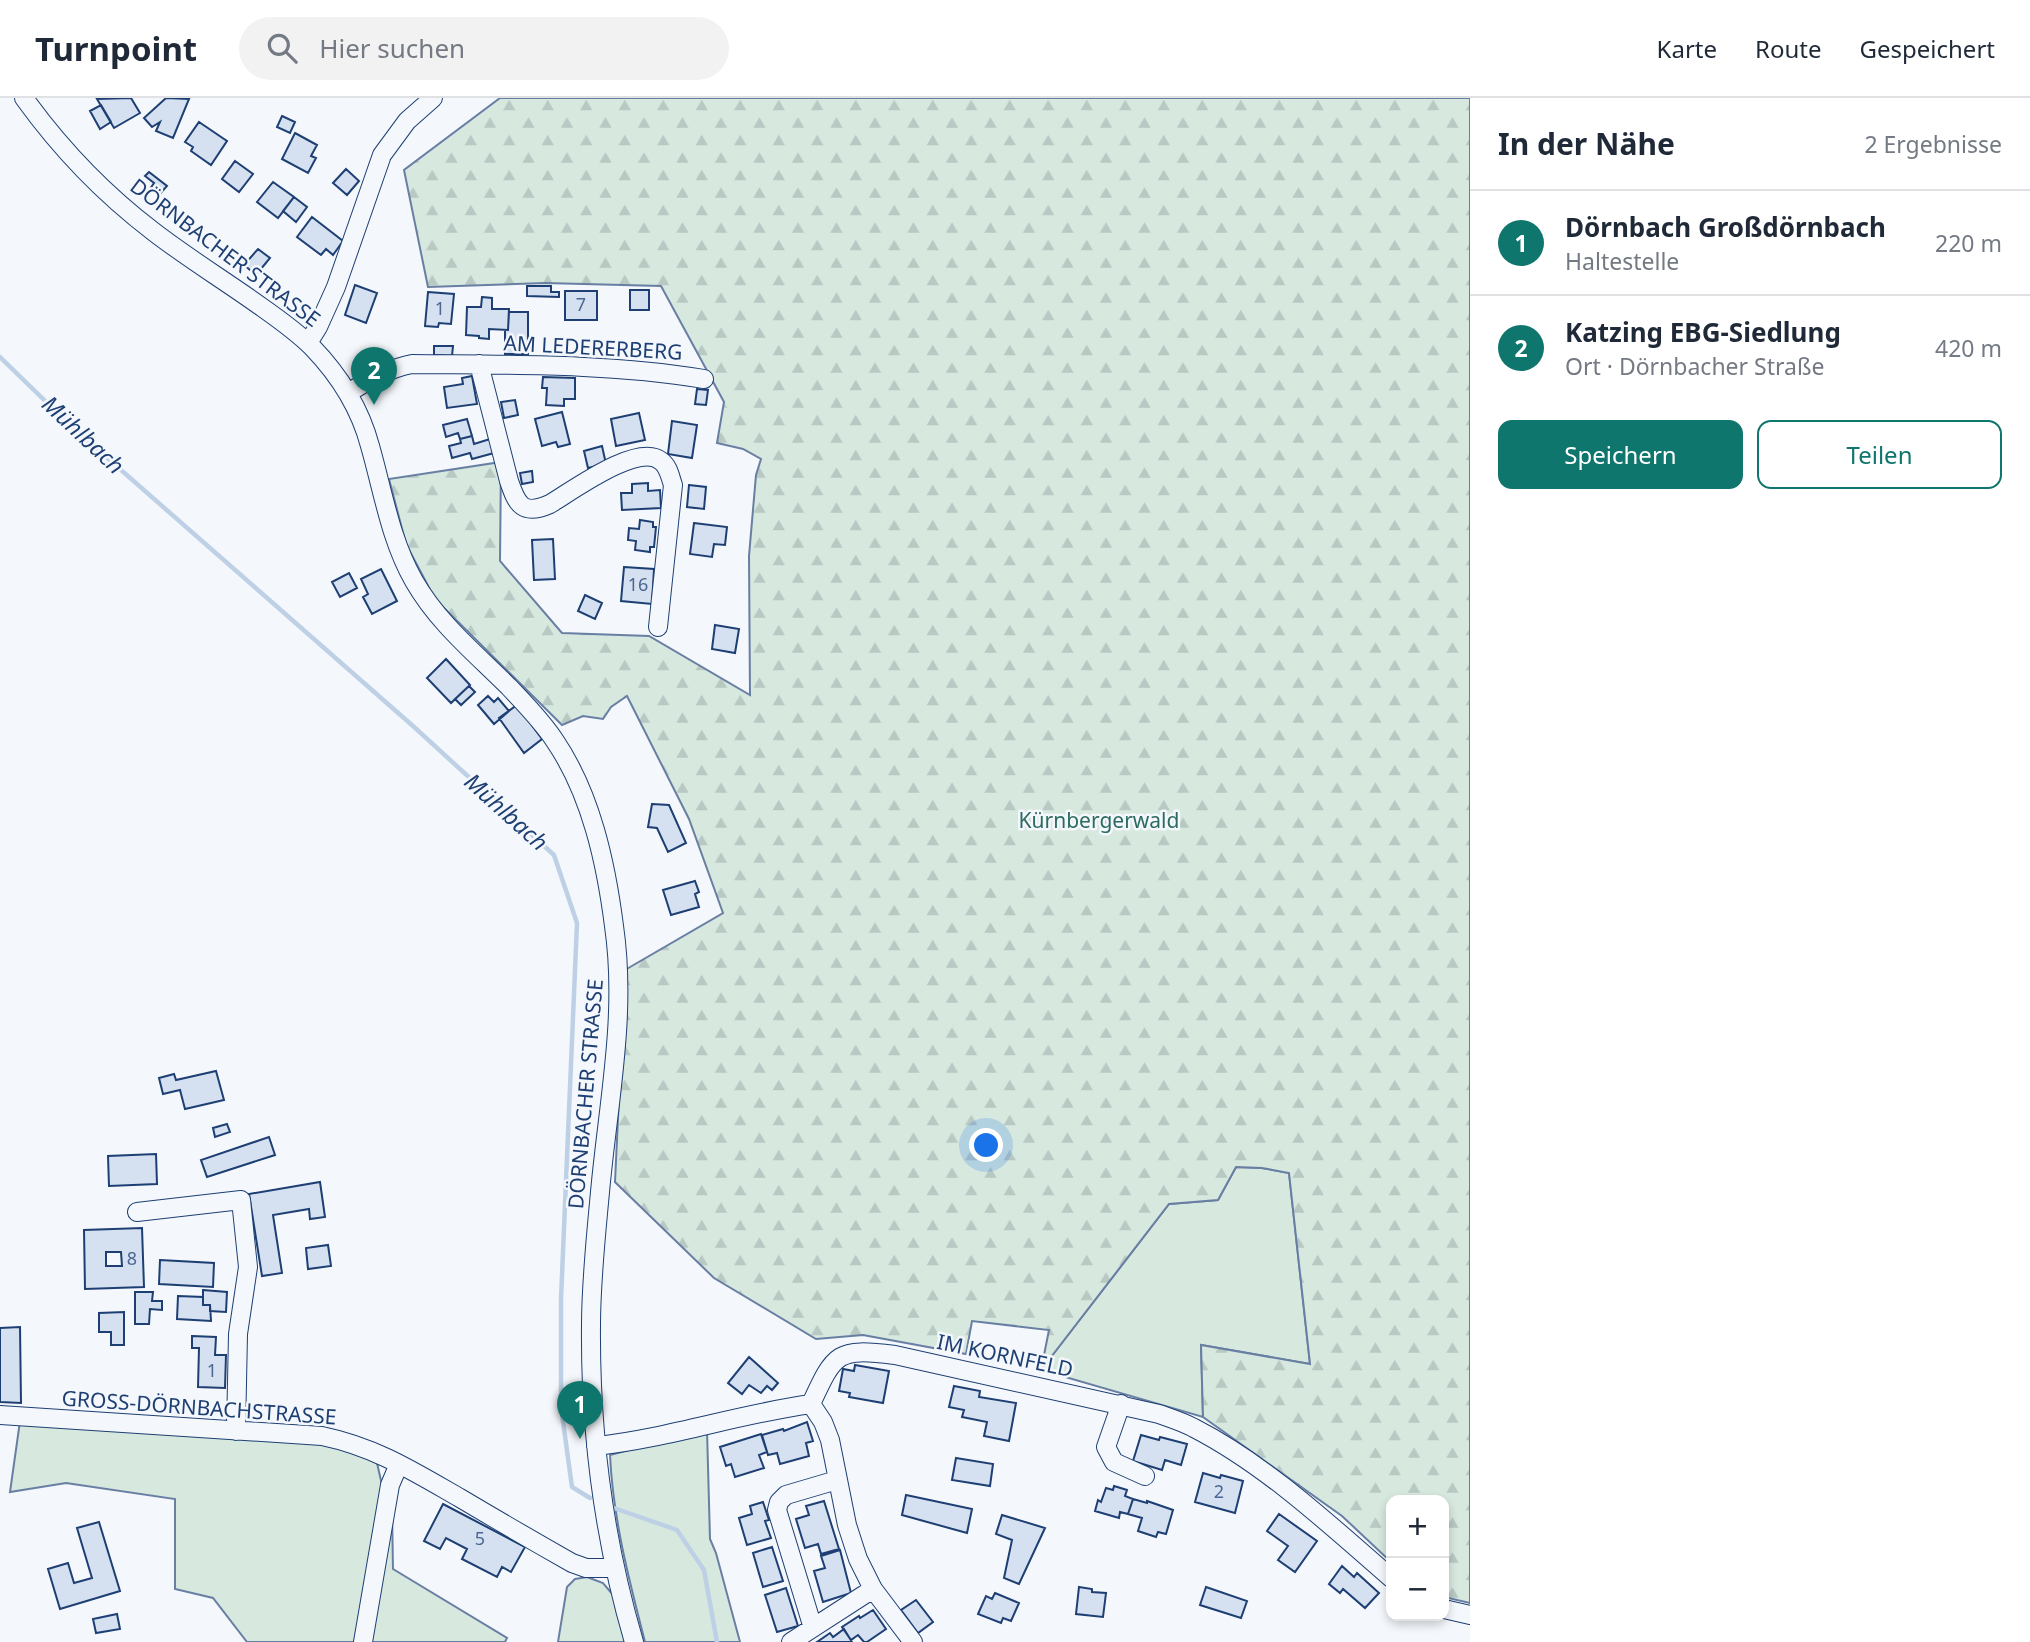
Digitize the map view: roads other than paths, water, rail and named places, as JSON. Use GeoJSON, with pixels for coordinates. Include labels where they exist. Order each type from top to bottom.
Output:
{"type":"FeatureCollection","features":[{"type":"Feature","properties":{"kind":"street","name":"DÖRNBACHER STRASSE"},"geometry":{"type":"LineString","coordinates":[[24,98],[60,144],[123,207],[279,320],[322,358],[348,393],[359,415],[370,443],[400,553],[416,585],[457,636],[536,716],[575,775],[599,847],[613,918],[619,971],[619,1024],[600,1185],[591,1310],[591,1369],[596,1446],[615,1568],[634,1642]]}},
{"type":"Feature","properties":{"kind":"street"},"geometry":{"type":"LineString","coordinates":[[308,343],[336,287],[383,155],[407,121],[433,98]]}},
{"type":"Feature","properties":{"kind":"street","name":"AM LEDERERBERG"},"geometry":{"type":"LineString","coordinates":[[348,393],[379,374],[412,364],[580,367],[704,379]]}},
{"type":"Feature","properties":{"kind":"street","name":"AM LEDERERBERG"},"geometry":{"type":"LineString","coordinates":[[479,364],[509,481],[520,506],[538,509],[550,505],[622,461],[651,457],[660,460],[668,470],[673,485],[658,627]]}},
{"type":"Feature","properties":{"kind":"street"},"geometry":{"type":"LineString","coordinates":[[137,1212],[241,1200],[248,1267],[238,1334],[236,1431]]}},
{"type":"Feature","properties":{"kind":"street","name":"IM KORNFELD"},"geometry":{"type":"LineString","coordinates":[[811,1404],[830,1366],[840,1356],[852,1352],[870,1352],[895,1355],[1121,1404]]}},
{"type":"Feature","properties":{"kind":"street"},"geometry":{"type":"LineString","coordinates":[[596,1446],[635,1442],[781,1408],[811,1404],[823,1422],[830,1440],[847,1525],[858,1559],[873,1589],[913,1642]]}},
{"type":"Feature","properties":{"kind":"street"},"geometry":{"type":"LineString","coordinates":[[1145,1476],[1114,1462],[1106,1447],[1121,1404],[1159,1414],[1192,1427],[1233,1450],[1270,1476],[1386,1574]]}},
{"type":"Feature","properties":{"kind":"street","name":"GROSS-DÖRNBACHSTRASSE"},"geometry":{"type":"LineString","coordinates":[[0,1415],[335,1439],[369,1449],[399,1464],[572,1563],[586,1568],[615,1568]]}},
{"type":"Feature","properties":{"kind":"street"},"geometry":{"type":"LineString","coordinates":[[363,1642],[390,1485],[399,1464]]}},
{"type":"Feature","properties":{"kind":"street"},"geometry":{"type":"LineString","coordinates":[[813,1628],[776,1510],[786,1495],[837,1480]]}},
{"type":"Feature","properties":{"kind":"street"},"geometry":{"type":"LineString","coordinates":[[792,1642],[873,1589]]}},
{"type":"Feature","properties":{"kind":"street"},"geometry":{"type":"LineString","coordinates":[[1449,1610],[1470,1615]]}},
{"type":"Feature","properties":{"kind":"waterway","name":"Mühlbach"},"geometry":{"type":"LineString","coordinates":[[0,357],[72,427],[413,726],[554,855],[577,923],[561,1299],[561,1407],[572,1487],[590,1498]]}},
{"type":"Feature","properties":{"kind":"waterway","name":"Mühlbach"},"geometry":{"type":"LineString","coordinates":[[614,1508],[677,1530],[704,1570],[717,1642]]}},
{"type":"Feature","properties":{"kind":"place","name":"Katzing EBG-Siedlung"},"geometry":{"type":"Point","coordinates":[374,405]}},
{"type":"Feature","properties":{"kind":"place","name":"Dörnbach Großdörnbach"},"geometry":{"type":"Point","coordinates":[580,1439]}},
{"type":"Feature","properties":{"kind":"park label","name":"Kürnbergerwald"},"geometry":{"type":"Point","coordinates":[1099,821]}}]}
